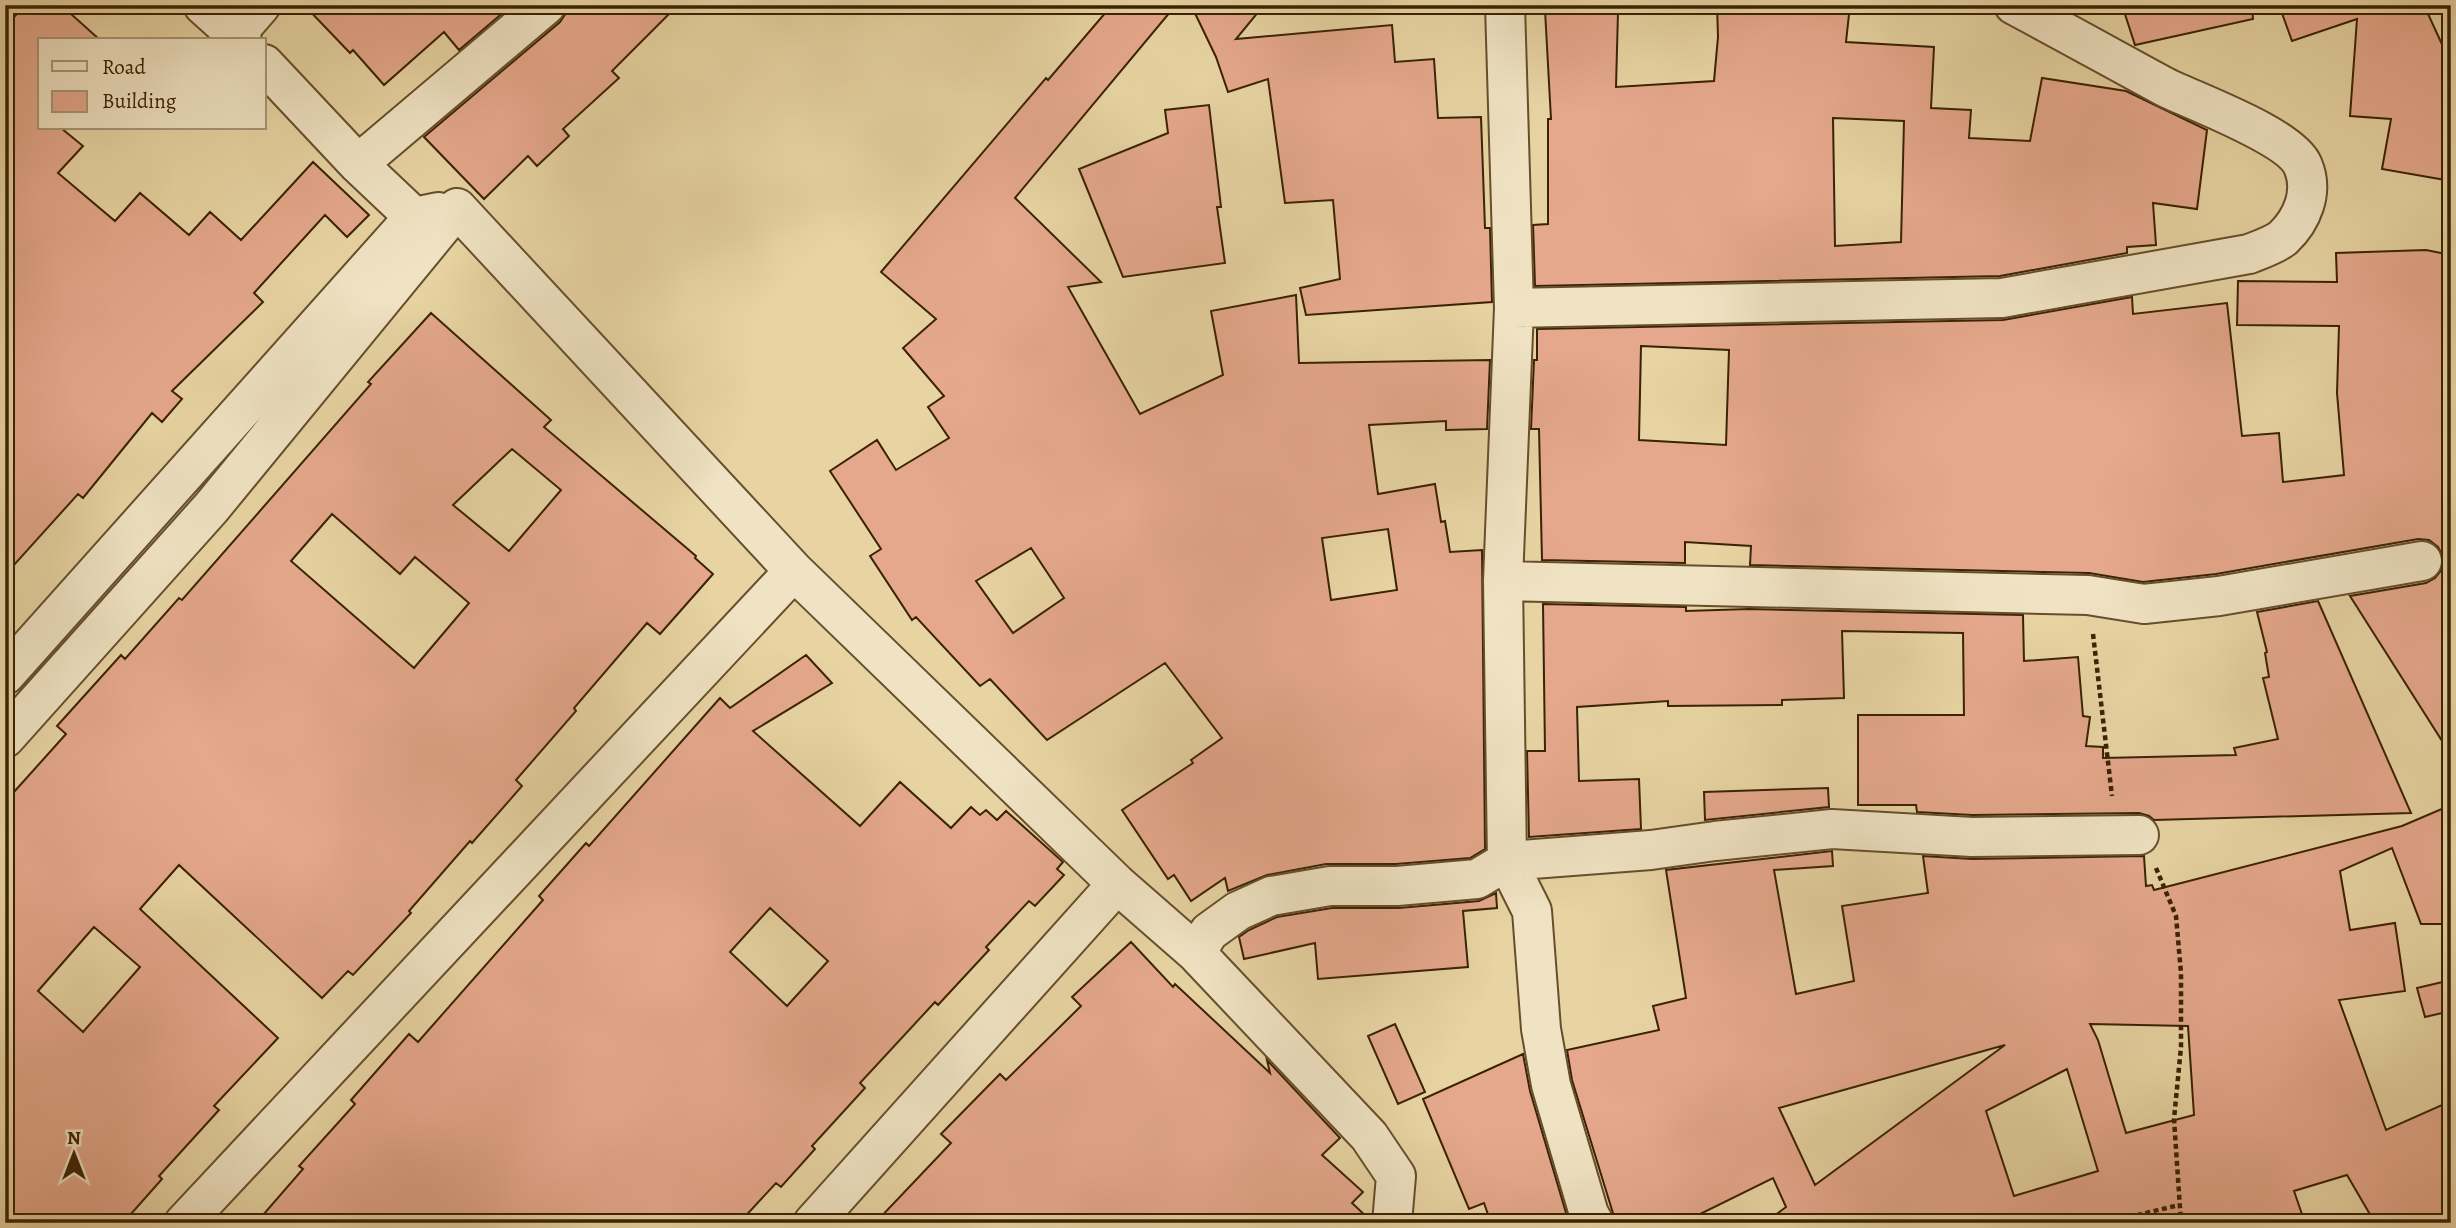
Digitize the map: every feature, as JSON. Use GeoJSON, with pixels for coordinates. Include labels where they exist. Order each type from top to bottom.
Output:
{"type":"FeatureCollection","features":[{"type":"Feature","properties":{"kind":"street"},"geometry":{"type":"LineString","coordinates":[[203,5],[239,37],[261,5]]}},
{"type":"Feature","properties":{"kind":"street"},"geometry":{"type":"LineString","coordinates":[[358,164],[546,5]]}},
{"type":"Feature","properties":{"kind":"street"},"geometry":{"type":"LineString","coordinates":[[1505,5],[1514,308],[1503,582],[1507,861],[1532,911],[1541,1029],[1551,1085],[1594,1223]]}},
{"type":"Feature","properties":{"kind":"street"},"geometry":{"type":"LineString","coordinates":[[1514,308],[2001,298],[2249,254],[2281,239],[2301,217],[2308,191],[2303,164],[2288,148],[2227,113],[2169,89],[2014,5]]}},
{"type":"Feature","properties":{"kind":"street"},"geometry":{"type":"LineString","coordinates":[[266,66],[358,164],[415,217]]}},
{"type":"Feature","properties":{"kind":"street"},"geometry":{"type":"LineString","coordinates":[[5,675],[415,217],[457,208]]}},
{"type":"Feature","properties":{"kind":"street"},"geometry":{"type":"LineString","coordinates":[[457,208],[793,571],[1117,884],[1196,954],[1369,1136],[1396,1176],[1392,1223]]}},
{"type":"Feature","properties":{"kind":"street"},"geometry":{"type":"LineString","coordinates":[[5,738],[211,508],[457,208]]}},
{"type":"Feature","properties":{"kind":"street"},"geometry":{"type":"LineString","coordinates":[[1503,582],[2088,595],[2144,604],[2219,596],[2423,561]]}},
{"type":"Feature","properties":{"kind":"street"},"geometry":{"type":"LineString","coordinates":[[184,1223],[793,571]]}},
{"type":"Feature","properties":{"kind":"street"},"geometry":{"type":"LineString","coordinates":[[1196,954],[1209,932],[1238,911],[1271,896],[1330,886],[1397,886],[1477,879],[1507,861],[1651,850],[1832,829],[1972,837],[2139,835]]}},
{"type":"Feature","properties":{"kind":"street"},"geometry":{"type":"LineString","coordinates":[[813,1223],[1117,884]]}},
{"type":"Feature","properties":{"kind":"path"},"geometry":{"type":"LineString","coordinates":[[2088,595],[2115,817],[2139,835],[2161,877],[2176,916],[2181,973],[2181,1047],[2174,1119],[2181,1223]]}},
{"type":"Feature","properties":{"kind":"path"},"geometry":{"type":"LineString","coordinates":[[2104,1223],[2179,1205]]}},
{"type":"Feature","properties":{"kind":"building"},"geometry":{"type":"Polygon","coordinates":[[[25,5],[61,5],[98,38],[38,38],[38,130],[63,130],[83,146],[58,173],[115,221],[140,193],[189,235],[210,212],[241,240],[313,162],[369,215],[347,237],[325,215],[254,293],[263,302],[172,391],[182,399],[162,422],[152,413],[83,498],[78,494],[5,575],[5,27],[25,5]]]}},
{"type":"Feature","properties":{"kind":"building"},"geometry":{"type":"Polygon","coordinates":[[[304,5],[512,5],[459,50],[444,32],[384,85],[353,50],[350,53],[304,5]]]}},
{"type":"Feature","properties":{"kind":"building"},"geometry":{"type":"Polygon","coordinates":[[[567,5],[678,5],[612,71],[619,78],[563,129],[569,136],[537,166],[528,156],[484,199],[424,137],[560,22],[566,13],[567,5]]]}},
{"type":"Feature","properties":{"kind":"building"},"geometry":{"type":"Polygon","coordinates":[[[1112,5],[1176,5],[1015,198],[1101,282],[1068,287],[1140,414],[1223,375],[1211,311],[1296,295],[1299,363],[1490,360],[1487,429],[1446,430],[1446,421],[1369,425],[1378,494],[1435,484],[1441,522],[1445,521],[1450,552],[1482,550],[1485,849],[1470,858],[1396,864],[1326,864],[1267,875],[1228,891],[1225,878],[1191,901],[1174,875],[1168,879],[1122,810],[1193,763],[1191,760],[1222,738],[1165,663],[1047,740],[990,679],[980,686],[916,617],[912,620],[870,556],[881,549],[830,471],[877,440],[896,470],[949,438],[928,407],[944,396],[903,348],[936,319],[881,272],[1046,78],[1048,80],[1112,5]],[[1388,529],[1322,538],[1331,600],[1397,590],[1388,529]],[[1031,548],[976,581],[1013,633],[1064,598],[1031,548]]]}},
{"type":"Feature","properties":{"kind":"building"},"geometry":{"type":"Polygon","coordinates":[[[1191,5],[1264,5],[1236,39],[1392,25],[1395,62],[1434,59],[1438,118],[1481,117],[1485,228],[1490,228],[1492,302],[1306,315],[1300,288],[1340,279],[1333,200],[1285,203],[1268,79],[1228,92],[1216,57],[1191,5]]]}},
{"type":"Feature","properties":{"kind":"building"},"geometry":{"type":"Polygon","coordinates":[[[1717,5],[1850,5],[1846,42],[1934,47],[1931,108],[1971,110],[1969,138],[2030,141],[2042,78],[2126,91],[2207,130],[2197,209],[2153,203],[2156,245],[2127,247],[2127,253],[2000,276],[1535,286],[1533,225],[1548,224],[1548,119],[1551,119],[1545,10],[1618,12],[1616,87],[1714,81],[1718,37],[1717,5]],[[1833,118],[1835,246],[1901,242],[1904,121],[1833,118]]]}},
{"type":"Feature","properties":{"kind":"building"},"geometry":{"type":"Polygon","coordinates":[[[2122,5],[2252,5],[2253,19],[2135,45],[2122,5]]]}},
{"type":"Feature","properties":{"kind":"building"},"geometry":{"type":"Polygon","coordinates":[[[2279,5],[2424,5],[2451,64],[2451,181],[2382,169],[2391,119],[2350,116],[2357,19],[2292,41],[2279,5]]]}},
{"type":"Feature","properties":{"kind":"building"},"geometry":{"type":"Polygon","coordinates":[[[1209,105],[1221,207],[1217,207],[1225,263],[1123,277],[1079,169],[1168,133],[1165,110],[1209,105]]]}},
{"type":"Feature","properties":{"kind":"building"},"geometry":{"type":"Polygon","coordinates":[[[2426,250],[2451,255],[2451,755],[2350,596],[2426,583],[2435,578],[2443,568],[2443,557],[2438,547],[2429,540],[2418,539],[2216,574],[2143,582],[2089,573],[1750,565],[1751,546],[1685,542],[1685,563],[1542,560],[1539,429],[1531,429],[1537,329],[2003,320],[2132,297],[2133,314],[2227,303],[2242,436],[2279,433],[2283,482],[2344,475],[2337,393],[2339,326],[2237,325],[2238,281],[2337,282],[2336,253],[2426,250]],[[1641,346],[1639,440],[1726,445],[1729,350],[1641,346]]]}},
{"type":"Feature","properties":{"kind":"building"},"geometry":{"type":"Polygon","coordinates":[[[431,313],[551,420],[544,427],[696,556],[695,558],[713,574],[660,634],[647,623],[516,780],[522,786],[472,843],[470,841],[409,911],[411,913],[353,975],[348,971],[322,998],[179,865],[140,909],[278,1038],[214,1106],[219,1110],[159,1176],[162,1179],[123,1223],[5,1223],[5,802],[66,734],[57,726],[121,655],[125,659],[179,598],[182,600],[371,384],[368,382],[431,313]],[[512,449],[453,505],[509,551],[561,490],[512,449]],[[332,514],[291,561],[414,668],[469,603],[415,557],[400,574],[332,514]],[[94,927],[38,991],[83,1032],[140,967],[94,927]]]}},
{"type":"Feature","properties":{"kind":"building"},"geometry":{"type":"Polygon","coordinates":[[[2318,601],[2411,813],[2154,820],[2139,813],[1972,815],[1917,812],[1916,805],[1858,805],[1858,715],[1964,715],[1963,633],[1842,631],[1844,698],[1782,700],[1782,705],[1668,706],[1668,701],[1577,707],[1579,781],[1639,779],[1641,829],[1529,837],[1527,751],[1545,751],[1543,604],[1686,607],[1686,611],[1749,609],[2023,615],[2024,661],[2078,657],[2083,716],[2090,717],[2086,746],[2103,747],[2103,758],[2236,755],[2234,748],[2278,739],[2263,678],[2269,677],[2267,652],[2257,612],[2318,601]]]}},
{"type":"Feature","properties":{"kind":"building"},"geometry":{"type":"Polygon","coordinates":[[[806,655],[832,683],[753,731],[860,826],[900,782],[951,828],[971,807],[980,815],[986,810],[997,820],[1006,811],[1063,862],[1057,869],[1064,875],[1035,906],[1029,901],[986,947],[989,950],[938,1005],[935,1002],[860,1083],[865,1088],[812,1146],[815,1149],[781,1187],[776,1183],[739,1223],[256,1223],[303,1169],[299,1166],[355,1104],[351,1100],[409,1034],[418,1042],[543,900],[539,896],[586,843],[589,846],[720,698],[730,708],[806,655]],[[770,908],[730,952],[787,1006],[828,961],[770,908]]]}},
{"type":"Feature","properties":{"kind":"building"},"geometry":{"type":"Polygon","coordinates":[[[1828,788],[1829,807],[1705,820],[1704,792],[1828,788]]]}},
{"type":"Feature","properties":{"kind":"building"},"geometry":{"type":"Polygon","coordinates":[[[2451,805],[2451,924],[2421,924],[2392,848],[2340,871],[2350,930],[2395,923],[2405,991],[2339,1000],[2386,1130],[2451,1101],[2451,1223],[2375,1223],[2347,1175],[2294,1191],[2305,1223],[1765,1223],[1786,1207],[1773,1178],[1682,1223],[1616,1223],[1572,1080],[1567,1050],[1659,1030],[1653,1006],[1686,998],[1666,870],[1832,851],[1833,866],[1774,870],[1796,994],[1854,981],[1842,906],[1928,893],[1923,856],[1972,859],[2144,856],[2146,886],[2152,885],[2154,890],[2402,826],[2451,805]],[[2090,1024],[2098,1040],[2126,1133],[2194,1115],[2188,1026],[2090,1024]],[[2005,1045],[1779,1108],[1815,1185],[2005,1045]],[[2067,1069],[1986,1111],[2014,1196],[2098,1171],[2067,1069]]]}},
{"type":"Feature","properties":{"kind":"building"},"geometry":{"type":"Polygon","coordinates":[[[1496,893],[1497,908],[1463,911],[1468,967],[1318,979],[1315,943],[1244,959],[1239,937],[1277,917],[1332,908],[1399,908],[1479,901],[1496,893]]]}},
{"type":"Feature","properties":{"kind":"building"},"geometry":{"type":"Polygon","coordinates":[[[1131,942],[1173,987],[1175,984],[1270,1073],[1267,1060],[1340,1138],[1322,1155],[1363,1192],[1352,1203],[1370,1223],[875,1223],[951,1143],[941,1134],[1000,1074],[1006,1080],[1081,1006],[1072,997],[1131,942]]]}},
{"type":"Feature","properties":{"kind":"building"},"geometry":{"type":"Polygon","coordinates":[[[2451,980],[2451,1011],[2425,1017],[2417,988],[2451,980]]]}},
{"type":"Feature","properties":{"kind":"building"},"geometry":{"type":"Polygon","coordinates":[[[1395,1024],[1425,1092],[1398,1104],[1368,1036],[1395,1024]]]}},
{"type":"Feature","properties":{"kind":"building"},"geometry":{"type":"Polygon","coordinates":[[[1523,1054],[1530,1091],[1569,1223],[1491,1223],[1484,1203],[1469,1209],[1423,1099],[1523,1054]]]}}]}
